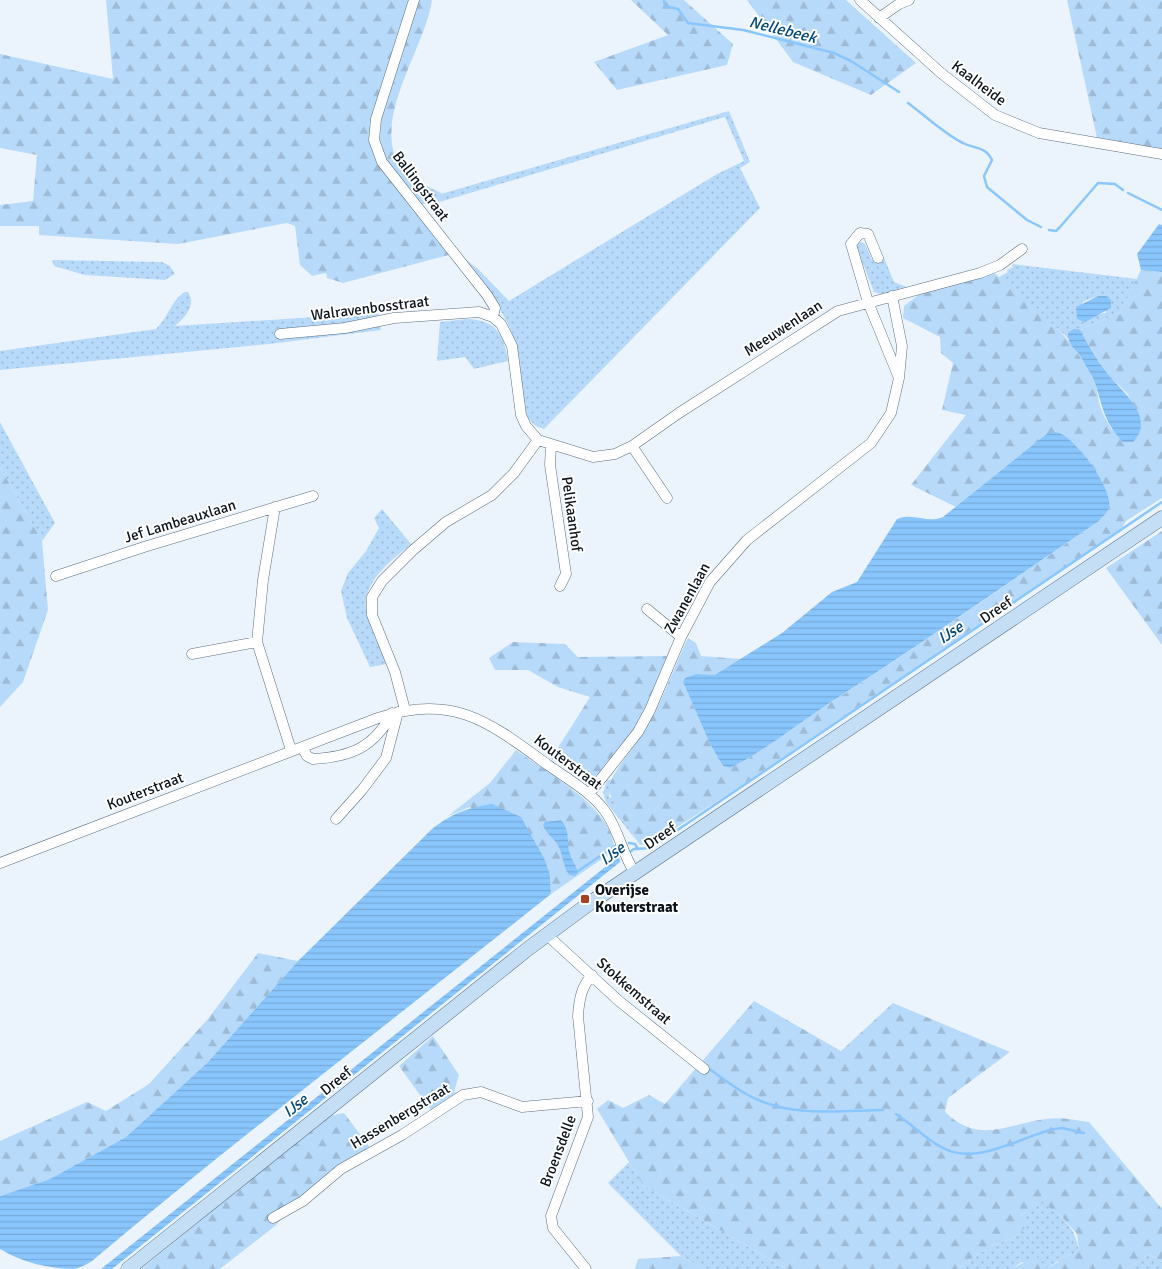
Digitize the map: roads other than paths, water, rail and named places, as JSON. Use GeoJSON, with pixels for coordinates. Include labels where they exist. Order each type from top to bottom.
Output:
{"type":"FeatureCollection","features":[{"type":"Feature","properties":{"kind":"main road","name":"Dreef"},"geometry":{"type":"LineString","coordinates":[[128,1269],[546,935],[635,872],[1162,518]]}},
{"type":"Feature","properties":{"kind":"street","name":"Ballingstraat"},"geometry":{"type":"LineString","coordinates":[[414,0],[376,118],[374,140],[382,162],[487,295],[494,308],[494,317],[504,329],[512,346],[521,415],[526,426],[538,440]]}},
{"type":"Feature","properties":{"kind":"street","name":"Kaalheide"},"geometry":{"type":"LineString","coordinates":[[860,0],[964,92],[995,115],[1039,133],[1162,154]]}},
{"type":"Feature","properties":{"kind":"street"},"geometry":{"type":"LineString","coordinates":[[879,18],[899,4],[909,0]]}},
{"type":"Feature","properties":{"kind":"street"},"geometry":{"type":"LineString","coordinates":[[878,258],[868,234],[860,232],[855,236],[851,244],[868,302],[899,378]]}},
{"type":"Feature","properties":{"kind":"street","name":"Meeuwenlaan"},"geometry":{"type":"LineString","coordinates":[[538,440],[593,457],[615,454],[632,446],[838,311],[980,273],[1000,265],[1022,249]]}},
{"type":"Feature","properties":{"kind":"street","name":"Zwanenlaan"},"geometry":{"type":"LineString","coordinates":[[589,794],[638,732],[650,710],[681,637],[710,582],[747,540],[871,443],[891,413],[899,378],[902,346],[892,296]]}},
{"type":"Feature","properties":{"kind":"street","name":"Walravenbosstraat"},"geometry":{"type":"LineString","coordinates":[[280,334],[345,328],[394,318],[480,312],[494,317]]}},
{"type":"Feature","properties":{"kind":"street"},"geometry":{"type":"LineString","coordinates":[[336,819],[362,790],[386,758],[398,711],[395,672],[372,615],[372,596],[382,581],[412,550],[446,522],[492,495],[514,473],[538,440]]}},
{"type":"Feature","properties":{"kind":"street","name":"Pelikaanhof"},"geometry":{"type":"LineString","coordinates":[[551,445],[550,464],[566,574],[560,586]]}},
{"type":"Feature","properties":{"kind":"street"},"geometry":{"type":"LineString","coordinates":[[632,446],[667,498]]}},
{"type":"Feature","properties":{"kind":"street","name":"Jef Lambeauxlaan"},"geometry":{"type":"LineString","coordinates":[[56,576],[313,496]]}},
{"type":"Feature","properties":{"kind":"street"},"geometry":{"type":"LineString","coordinates":[[275,508],[263,580],[257,642],[291,750]]}},
{"type":"Feature","properties":{"kind":"street"},"geometry":{"type":"LineString","coordinates":[[647,609],[681,637]]}},
{"type":"Feature","properties":{"kind":"street"},"geometry":{"type":"LineString","coordinates":[[192,654],[257,642]]}},
{"type":"Feature","properties":{"kind":"street","name":"Kouterstraat"},"geometry":{"type":"LineString","coordinates":[[0,863],[291,750],[398,711],[441,708],[477,718],[518,744],[589,794],[605,811],[635,872]]}},
{"type":"Feature","properties":{"kind":"street"},"geometry":{"type":"LineString","coordinates":[[302,747],[307,756],[313,759],[352,752],[374,740],[398,711]]}},
{"type":"Feature","properties":{"kind":"street","name":"Stokkemstraat"},"geometry":{"type":"LineString","coordinates":[[546,935],[627,1007],[704,1069]]}},
{"type":"Feature","properties":{"kind":"street","name":"Broensdelle"},"geometry":{"type":"LineString","coordinates":[[586,1269],[553,1228],[551,1216],[588,1117],[588,1100],[578,1016],[579,1001],[585,982],[592,975]]}},
{"type":"Feature","properties":{"kind":"street","name":"Hassenbergstraat"},"geometry":{"type":"LineString","coordinates":[[272,1218],[303,1201],[341,1169],[402,1135],[463,1095],[481,1092],[522,1107],[588,1100]]}},
{"type":"Feature","properties":{"kind":"water"},"geometry":{"type":"Polygon","coordinates":[[[1159,224],[1162,225],[1162,272],[1141,270],[1137,254],[1159,224]]]}},
{"type":"Feature","properties":{"kind":"water"},"geometry":{"type":"Polygon","coordinates":[[[1098,296],[1106,296],[1111,300],[1111,308],[1085,322],[1077,319],[1076,307],[1098,296]]]}},
{"type":"Feature","properties":{"kind":"water"},"geometry":{"type":"Polygon","coordinates":[[[1074,329],[1080,330],[1107,373],[1128,396],[1139,414],[1141,423],[1139,433],[1133,442],[1123,442],[1108,421],[1094,380],[1069,341],[1068,333],[1074,329]]]}},
{"type":"Feature","properties":{"kind":"water"},"geometry":{"type":"Polygon","coordinates":[[[1048,433],[1058,433],[1067,437],[1093,466],[1100,478],[1106,490],[1109,509],[1099,521],[768,746],[730,768],[723,766],[710,744],[683,682],[685,678],[696,674],[714,675],[782,633],[832,592],[857,582],[897,519],[909,517],[937,519],[943,517],[1048,433]]]}},
{"type":"Feature","properties":{"kind":"water"},"geometry":{"type":"Polygon","coordinates":[[[492,804],[521,817],[544,858],[550,875],[551,894],[263,1122],[92,1261],[74,1269],[55,1268],[17,1258],[0,1249],[0,1196],[50,1179],[126,1137],[207,1063],[298,961],[431,830],[459,812],[492,804]]]}},
{"type":"Feature","properties":{"kind":"water"},"geometry":{"type":"Polygon","coordinates":[[[561,820],[566,829],[570,854],[578,873],[575,876],[569,875],[558,845],[543,825],[545,822],[561,820]]]}},
{"type":"Feature","properties":{"kind":"water"},"geometry":{"type":"Polygon","coordinates":[[[619,856],[620,862],[112,1269],[101,1269],[619,856]]]}},
{"type":"Feature","properties":{"kind":"waterway","name":"Nellebeek"},"geometry":{"type":"LineString","coordinates":[[664,0],[665,6],[678,9],[688,23],[743,30],[834,53],[851,61],[899,92]]}},
{"type":"Feature","properties":{"kind":"waterway","name":"Nellebeek"},"geometry":{"type":"LineString","coordinates":[[908,103],[957,140],[986,152],[992,160],[984,176],[987,187],[1027,220],[1041,227]]}},
{"type":"Feature","properties":{"kind":"waterway","name":"Nellebeek"},"geometry":{"type":"LineString","coordinates":[[1049,230],[1056,231],[1098,183],[1115,184],[1123,190]]}},
{"type":"Feature","properties":{"kind":"waterway","name":"Nellebeek"},"geometry":{"type":"LineString","coordinates":[[1128,193],[1162,210]]}},
{"type":"Feature","properties":{"kind":"waterway","name":"IJse"},"geometry":{"type":"LineString","coordinates":[[627,854],[634,849],[651,848],[1162,502]]}},
{"type":"Feature","properties":{"kind":"waterway"},"geometry":{"type":"LineString","coordinates":[[629,843],[635,844],[638,849]]}},
{"type":"Feature","properties":{"kind":"waterway"},"geometry":{"type":"LineString","coordinates":[[578,871],[615,846]]}},
{"type":"Feature","properties":{"kind":"waterway"},"geometry":{"type":"LineString","coordinates":[[711,1070],[746,1094],[762,1102],[779,1107],[831,1112],[883,1110]]}},
{"type":"Feature","properties":{"kind":"waterway"},"geometry":{"type":"LineString","coordinates":[[896,1114],[937,1145],[956,1153],[984,1152],[1054,1129],[1062,1128],[1084,1133]]}},
{"type":"Feature","properties":{"kind":"place","name":"Overijse Kouterstraat"},"geometry":{"type":"Point","coordinates":[585,899]}}]}
